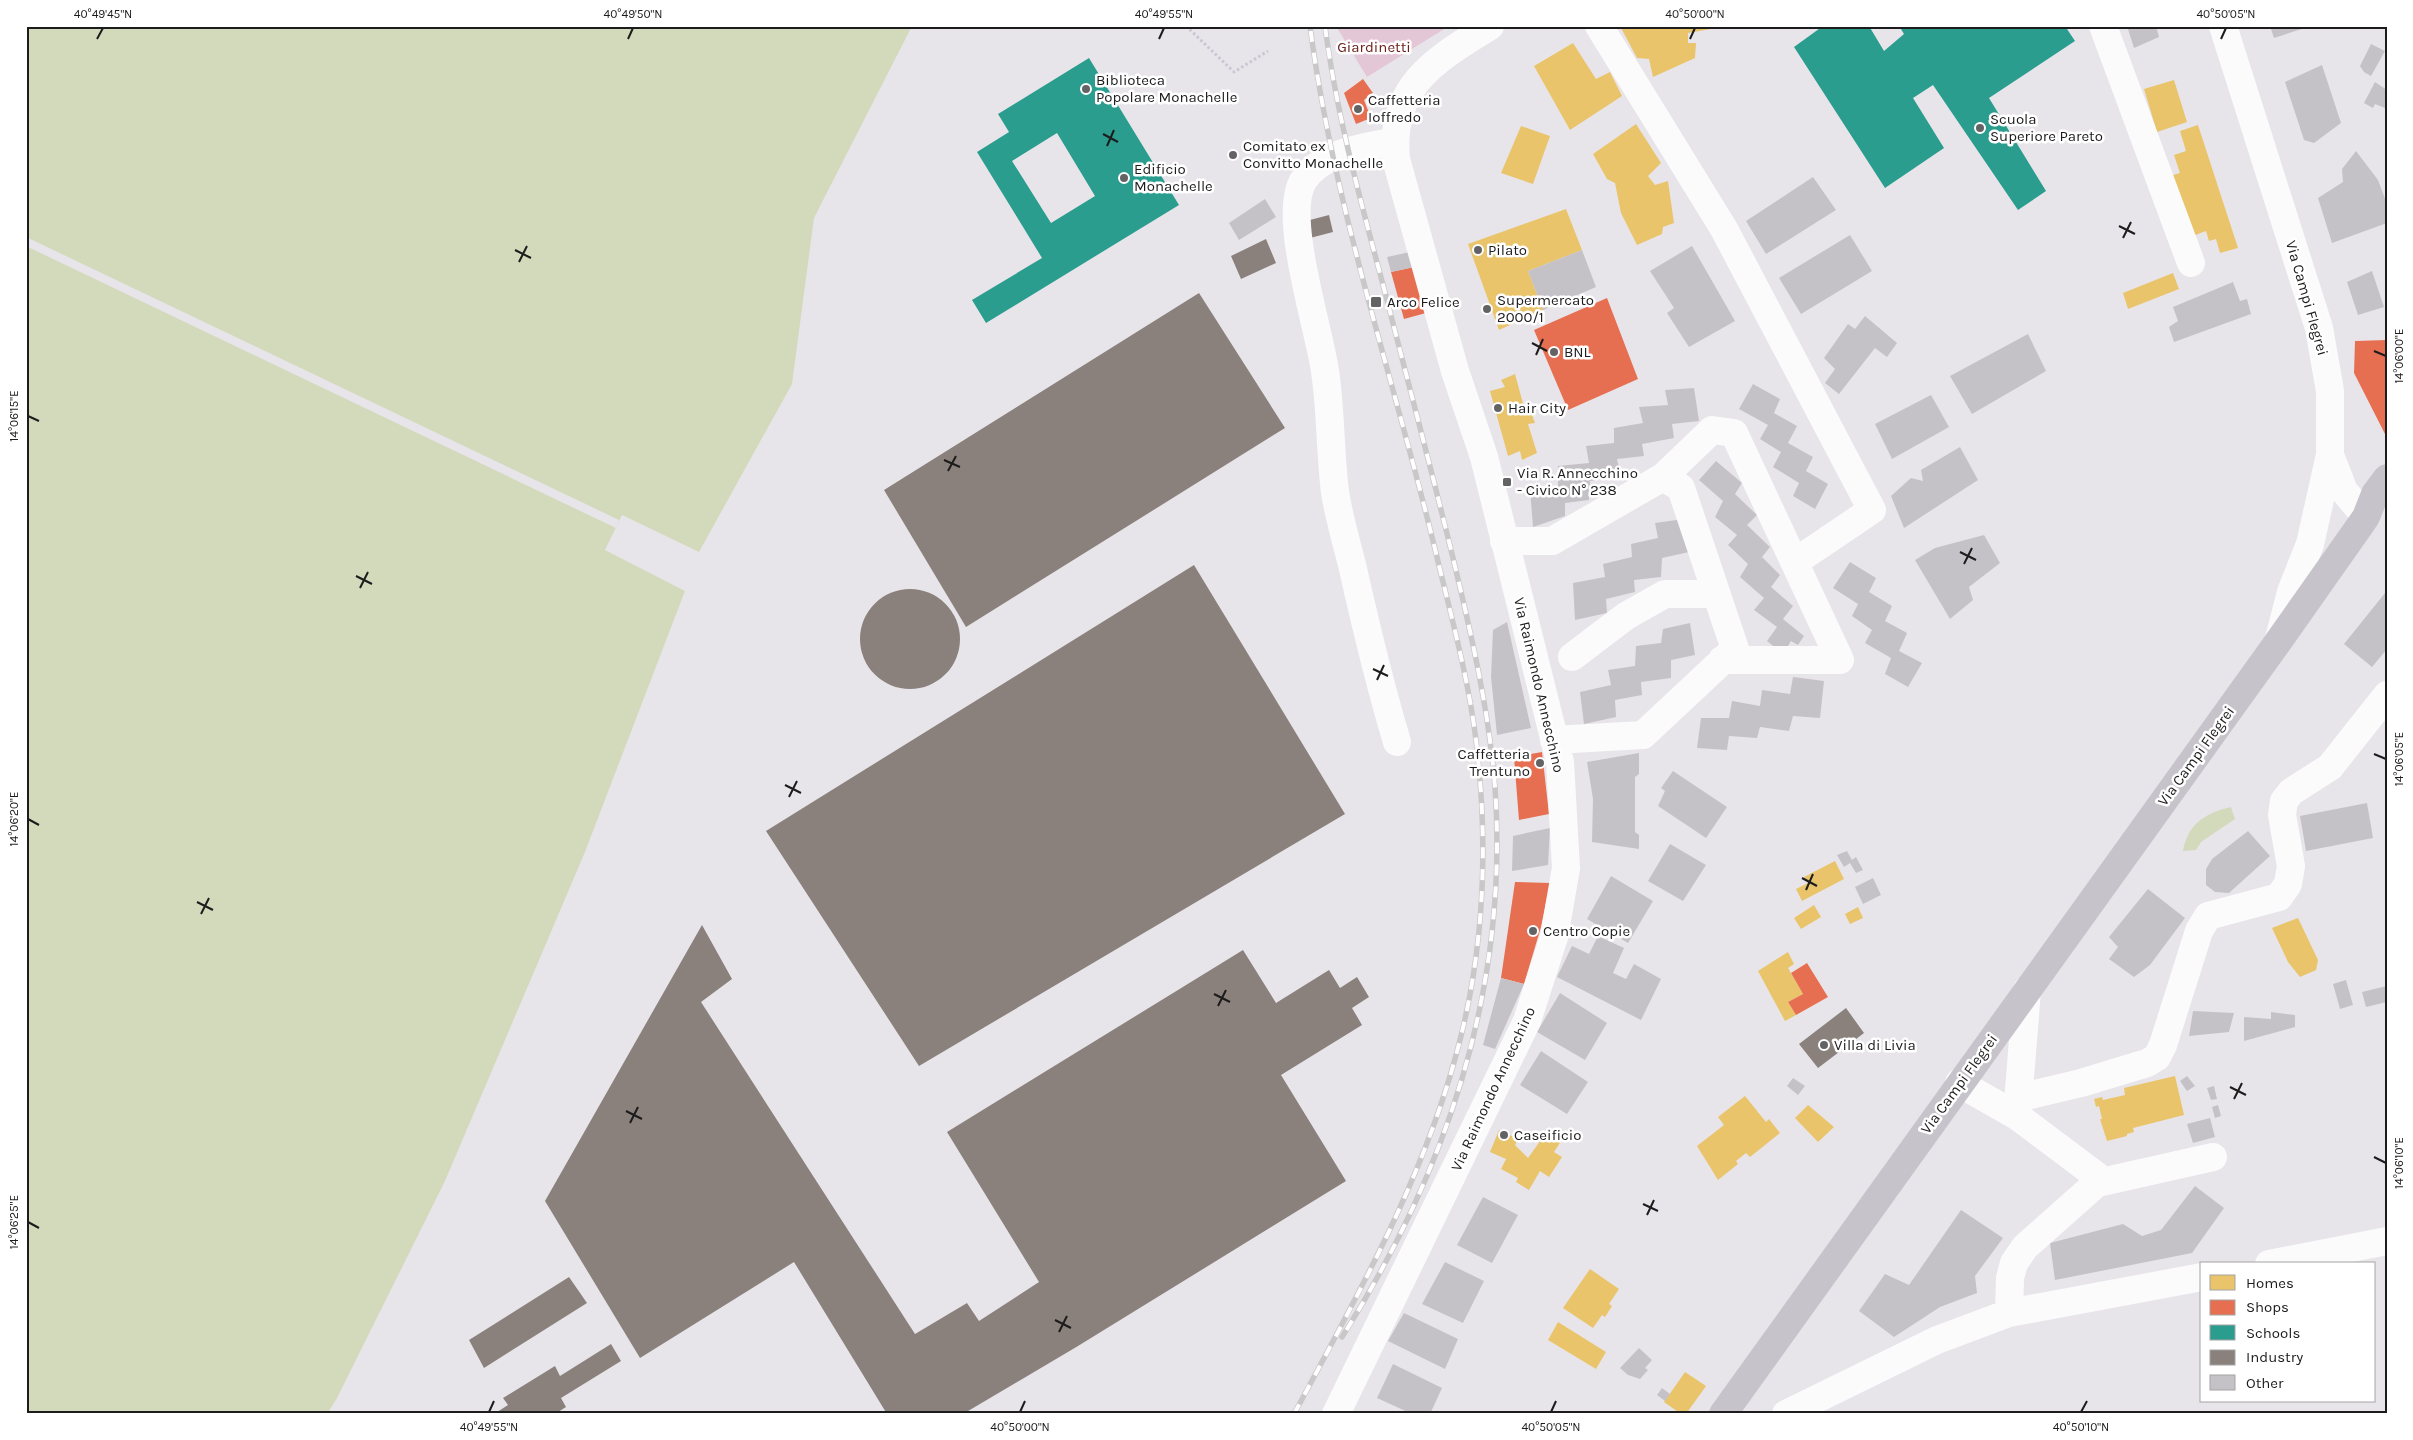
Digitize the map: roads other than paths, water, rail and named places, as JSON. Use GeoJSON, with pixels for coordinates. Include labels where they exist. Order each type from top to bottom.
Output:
{"type":"FeatureCollection","features":[{"type":"Feature","properties":{"kind":"main road"},"geometry":{"type":"LineString","coordinates":[[2376,510],[2375,494],[2387,478]]}},
{"type":"Feature","properties":{"kind":"main road","name":"Via Campi Flegrei"},"geometry":{"type":"LineString","coordinates":[[1723,1414],[1959,1083],[2278,642],[2376,510]]}},
{"type":"Feature","properties":{"kind":"street","name":"Via Raimondo Annecchino"},"geometry":{"type":"LineString","coordinates":[[1336,1414],[1458,1165],[1530,1012],[1554,937],[1566,868],[1560,762],[1484,457],[1455,371],[1396,159],[1395,141],[1398,118],[1405,98],[1413,85],[1433,63],[1490,26]]}},
{"type":"Feature","properties":{"kind":"street"},"geometry":{"type":"LineString","coordinates":[[1599,26],[1724,229],[1872,510],[1795,562]]}},
{"type":"Feature","properties":{"kind":"street"},"geometry":{"type":"LineString","coordinates":[[2103,26],[2191,263]]}},
{"type":"Feature","properties":{"kind":"street","name":"Via Campi Flegrei"},"geometry":{"type":"LineString","coordinates":[[2222,26],[2319,328],[2330,391],[2330,455],[2344,491],[2376,510]]}},
{"type":"Feature","properties":{"kind":"street"},"geometry":{"type":"LineString","coordinates":[[1395,141],[1348,152],[1315,168],[1304,180],[1298,193],[1298,206],[1301,261],[1325,370],[1336,492],[1378,678],[1397,742]]}},
{"type":"Feature","properties":{"kind":"street"},"geometry":{"type":"LineString","coordinates":[[1504,542],[1552,541],[1663,476],[1712,430],[1734,433],[1840,660],[1722,660]]}},
{"type":"Feature","properties":{"kind":"street"},"geometry":{"type":"LineString","coordinates":[[2278,642],[2291,592],[2310,544],[2330,455]]}},
{"type":"Feature","properties":{"kind":"street"},"geometry":{"type":"LineString","coordinates":[[1554,740],[1643,734],[1735,648],[1681,488],[1663,476]]}},
{"type":"Feature","properties":{"kind":"street"},"geometry":{"type":"LineString","coordinates":[[1572,657],[1626,616],[1665,594],[1716,594]]}},
{"type":"Feature","properties":{"kind":"street"},"geometry":{"type":"LineString","coordinates":[[2018,1107],[2081,1083],[2147,1063],[2157,1057],[2164,1045],[2198,931],[2208,916],[2279,897],[2288,884],[2291,866],[2282,815],[2284,801],[2291,792],[2330,767],[2387,695]]}},
{"type":"Feature","properties":{"kind":"street"},"geometry":{"type":"LineString","coordinates":[[2018,1107],[2027,990]]}},
{"type":"Feature","properties":{"kind":"street"},"geometry":{"type":"LineString","coordinates":[[1959,1083],[2018,1107],[2097,1176],[2097,1183]]}},
{"type":"Feature","properties":{"kind":"street"},"geometry":{"type":"LineString","coordinates":[[2009,1314],[2010,1278],[2014,1263],[2025,1247],[2097,1183],[2213,1157]]}},
{"type":"Feature","properties":{"kind":"street"},"geometry":{"type":"LineString","coordinates":[[2279,1262],[2387,1241]]}},
{"type":"Feature","properties":{"kind":"street"},"geometry":{"type":"LineString","coordinates":[[1786,1414],[1937,1340],[2009,1314],[2200,1277]]}},
{"type":"Feature","properties":{"kind":"railway"},"geometry":{"type":"LineString","coordinates":[[1294,1414],[1390,1230],[1411,1183],[1447,1086],[1461,1036],[1475,963],[1482,889],[1483,852],[1480,777],[1476,740],[1463,668],[1419,484],[1365,289],[1333,158],[1310,26]]}},
{"type":"Feature","properties":{"kind":"railway"},"geometry":{"type":"LineString","coordinates":[[1325,26],[1336,95],[1352,164],[1437,494],[1473,643],[1484,700],[1492,758],[1495,787],[1497,861],[1492,934],[1480,1005],[1463,1074],[1440,1142],[1412,1209],[1379,1274],[1342,1337]]}},
{"type":"Feature","properties":{"kind":"place","name":"Biblioteca Popolare Monachelle"},"geometry":{"type":"Point","coordinates":[1086,89]}},
{"type":"Feature","properties":{"kind":"place","name":"Caffetteria Ioffredo"},"geometry":{"type":"Point","coordinates":[1358,109]}},
{"type":"Feature","properties":{"kind":"place","name":"Scuola Superiore Pareto"},"geometry":{"type":"Point","coordinates":[1980,128]}},
{"type":"Feature","properties":{"kind":"place","name":"Comitato ex Convitto Monachelle"},"geometry":{"type":"Point","coordinates":[1233,155]}},
{"type":"Feature","properties":{"kind":"place","name":"Edificio Monachelle"},"geometry":{"type":"Point","coordinates":[1124,178]}},
{"type":"Feature","properties":{"kind":"place","name":"Pilato"},"geometry":{"type":"Point","coordinates":[1478,250]}},
{"type":"Feature","properties":{"kind":"place","name":"Arco Felice"},"geometry":{"type":"Point","coordinates":[1376,302]}},
{"type":"Feature","properties":{"kind":"place","name":"Supermercato 2000/1"},"geometry":{"type":"Point","coordinates":[1487,309]}},
{"type":"Feature","properties":{"kind":"place","name":"BNL"},"geometry":{"type":"Point","coordinates":[1554,352]}},
{"type":"Feature","properties":{"kind":"place","name":"Hair City"},"geometry":{"type":"Point","coordinates":[1498,408]}},
{"type":"Feature","properties":{"kind":"place","name":"Via R. Annecchino - Civico N° 238"},"geometry":{"type":"Point","coordinates":[1507,482]}},
{"type":"Feature","properties":{"kind":"place","name":"Caffetteria Trentuno"},"geometry":{"type":"Point","coordinates":[1540,763]}},
{"type":"Feature","properties":{"kind":"place","name":"Centro Copie"},"geometry":{"type":"Point","coordinates":[1533,931]}},
{"type":"Feature","properties":{"kind":"place","name":"Villa di Livia"},"geometry":{"type":"Point","coordinates":[1824,1045]}},
{"type":"Feature","properties":{"kind":"place","name":"Caseificio"},"geometry":{"type":"Point","coordinates":[1504,1135]}},
{"type":"Feature","properties":{"kind":"park label","name":"Giardinetti"},"geometry":{"type":"Point","coordinates":[1374,47]}}]}
